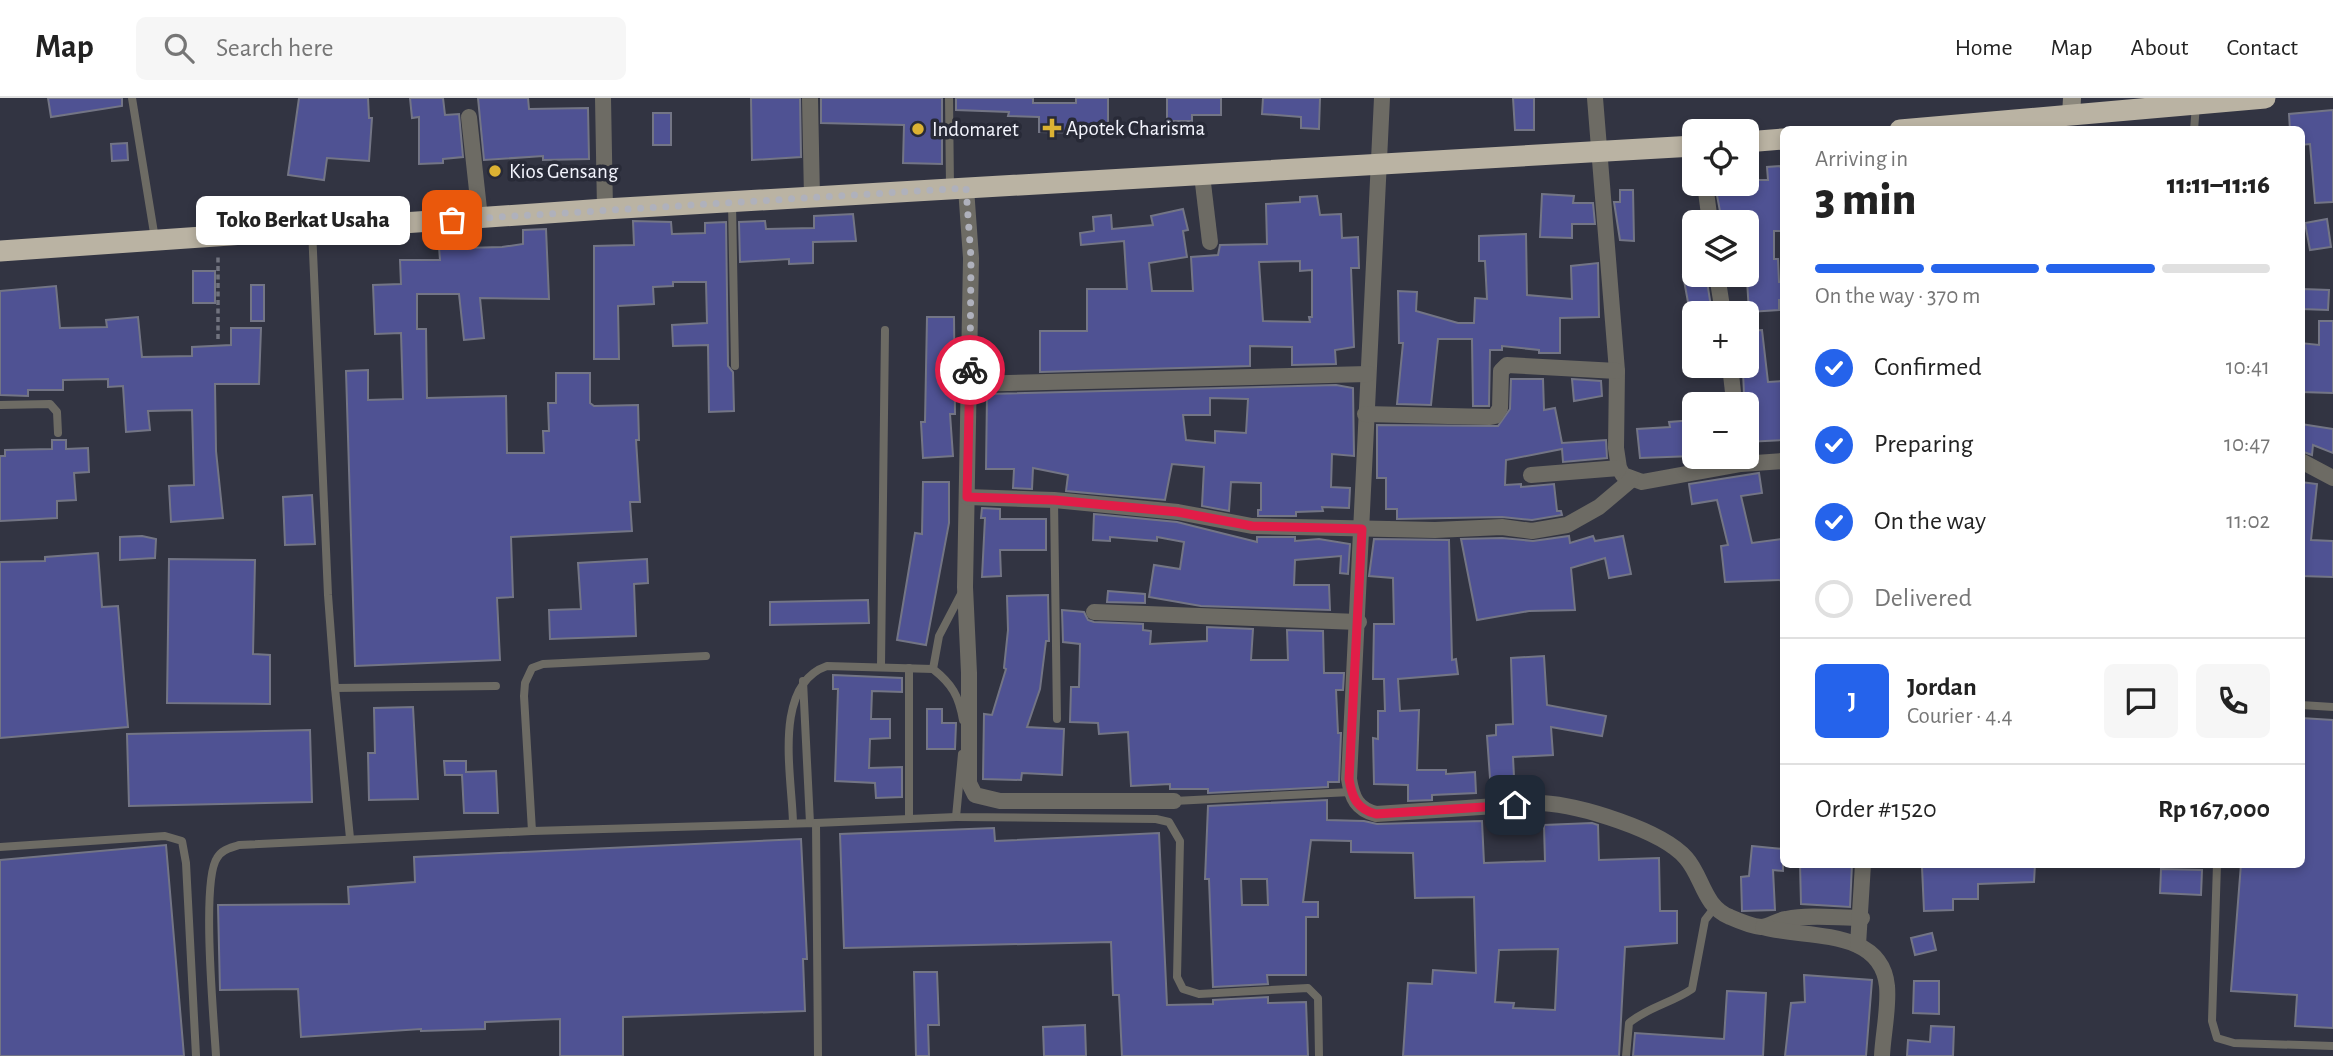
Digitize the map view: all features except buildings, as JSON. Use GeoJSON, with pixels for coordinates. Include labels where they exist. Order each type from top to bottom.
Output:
{"type":"FeatureCollection","features":[{"type":"Feature","properties":{"kind":"highway"},"geometry":{"type":"LineString","coordinates":[[1984,126],[2011,125],[2072,107],[2265,98]]}},
{"type":"Feature","properties":{"kind":"highway"},"geometry":{"type":"LineString","coordinates":[[1759,141],[1780,139]]}},
{"type":"Feature","properties":{"kind":"highway"},"geometry":{"type":"LineString","coordinates":[[0,251],[605,209],[1682,147]]}},
{"type":"Feature","properties":{"kind":"street"},"geometry":{"type":"LineString","coordinates":[[603,98],[605,209]]}},
{"type":"Feature","properties":{"kind":"street"},"geometry":{"type":"LineString","coordinates":[[810,98],[812,198]]}},
{"type":"Feature","properties":{"kind":"street"},"geometry":{"type":"LineString","coordinates":[[1382,98],[1365,414],[1359,622],[1349,779],[1351,792],[1364,811],[1376,814],[1542,803],[1593,810],[1649,835],[1685,856],[1714,907],[1727,916],[1763,927],[1858,945],[1874,953],[1882,964],[1887,987],[1882,1056]]}},
{"type":"Feature","properties":{"kind":"street"},"geometry":{"type":"LineString","coordinates":[[1595,98],[1617,370],[1616,448],[1625,474]]}},
{"type":"Feature","properties":{"kind":"street"},"geometry":{"type":"LineString","coordinates":[[469,117],[480,218]]}},
{"type":"Feature","properties":{"kind":"street"},"geometry":{"type":"LineString","coordinates":[[1202,175],[1210,242]]}},
{"type":"Feature","properties":{"kind":"street"},"geometry":{"type":"LineString","coordinates":[[958,189],[971,258],[965,586],[969,673],[969,783],[975,795],[1000,801],[1174,801]]}},
{"type":"Feature","properties":{"kind":"street"},"geometry":{"type":"LineString","coordinates":[[1365,414],[1490,417],[1495,416],[1500,408],[1501,371],[1507,365],[1617,370]]}},
{"type":"Feature","properties":{"kind":"street"},"geometry":{"type":"LineString","coordinates":[[970,384],[1368,374]]}},
{"type":"Feature","properties":{"kind":"street"},"geometry":{"type":"LineString","coordinates":[[1732,378],[1734,392]]}},
{"type":"Feature","properties":{"kind":"street"},"geometry":{"type":"LineString","coordinates":[[1531,475],[1625,474],[1652,481],[1741,464],[1780,461]]}},
{"type":"Feature","properties":{"kind":"street"},"geometry":{"type":"LineString","coordinates":[[2305,463],[2333,478]]}},
{"type":"Feature","properties":{"kind":"street"},"geometry":{"type":"LineString","coordinates":[[967,497],[1054,500],[1178,512],[1252,526],[1362,529],[1502,527],[1532,531],[1555,528],[1599,507],[1625,474]]}},
{"type":"Feature","properties":{"kind":"street"},"geometry":{"type":"LineString","coordinates":[[1094,612],[1359,622]]}},
{"type":"Feature","properties":{"kind":"street"},"geometry":{"type":"LineString","coordinates":[[1858,945],[1862,918],[1863,868]]}},
{"type":"Feature","properties":{"kind":"street"},"geometry":{"type":"LineString","coordinates":[[1763,927],[1788,918],[1862,918]]}},
{"type":"Feature","properties":{"kind":"lane"},"geometry":{"type":"LineString","coordinates":[[132,98],[155,239]]}},
{"type":"Feature","properties":{"kind":"lane"},"geometry":{"type":"LineString","coordinates":[[949,98],[958,189]]}},
{"type":"Feature","properties":{"kind":"lane"},"geometry":{"type":"LineString","coordinates":[[2196,126],[2209,102]]}},
{"type":"Feature","properties":{"kind":"lane"},"geometry":{"type":"LineString","coordinates":[[732,203],[735,366]]}},
{"type":"Feature","properties":{"kind":"lane"},"geometry":{"type":"LineString","coordinates":[[312,228],[328,595],[350,838]]}},
{"type":"Feature","properties":{"kind":"lane"},"geometry":{"type":"LineString","coordinates":[[881,666],[885,330]]}},
{"type":"Feature","properties":{"kind":"lane"},"geometry":{"type":"LineString","coordinates":[[0,405],[50,404],[57,412],[58,433]]}},
{"type":"Feature","properties":{"kind":"lane"},"geometry":{"type":"LineString","coordinates":[[1054,500],[1057,719]]}},
{"type":"Feature","properties":{"kind":"lane"},"geometry":{"type":"LineString","coordinates":[[933,669],[939,636],[965,586]]}},
{"type":"Feature","properties":{"kind":"lane"},"geometry":{"type":"LineString","coordinates":[[532,831],[524,683],[532,668],[543,664],[706,656]]}},
{"type":"Feature","properties":{"kind":"lane"},"geometry":{"type":"LineString","coordinates":[[793,823],[791,712],[803,681],[813,671],[827,666],[933,669],[950,682],[958,697],[963,718],[956,817]]}},
{"type":"Feature","properties":{"kind":"lane"},"geometry":{"type":"LineString","coordinates":[[909,668],[909,819]]}},
{"type":"Feature","properties":{"kind":"lane"},"geometry":{"type":"LineString","coordinates":[[803,681],[813,823],[818,1056]]}},
{"type":"Feature","properties":{"kind":"lane"},"geometry":{"type":"LineString","coordinates":[[335,688],[496,686]]}},
{"type":"Feature","properties":{"kind":"lane"},"geometry":{"type":"LineString","coordinates":[[2305,705],[2333,706]]}},
{"type":"Feature","properties":{"kind":"lane"},"geometry":{"type":"LineString","coordinates":[[1174,801],[1351,792]]}},
{"type":"Feature","properties":{"kind":"lane"},"geometry":{"type":"LineString","coordinates":[[216,1056],[210,888],[216,859],[225,849],[240,845],[350,838],[956,817],[1156,819],[1170,822],[1180,841],[1177,976],[1183,989],[1199,994],[1308,988],[1318,998],[1319,1056]]}},
{"type":"Feature","properties":{"kind":"lane"},"geometry":{"type":"LineString","coordinates":[[0,847],[165,836],[182,841],[186,856],[197,1056]]}},
{"type":"Feature","properties":{"kind":"lane"},"geometry":{"type":"LineString","coordinates":[[2217,868],[2212,1021],[2217,1038],[2234,1043],[2333,1046]]}},
{"type":"Feature","properties":{"kind":"lane"},"geometry":{"type":"LineString","coordinates":[[1626,1056],[1629,1023],[1644,1011],[1678,999],[1692,989],[1705,920],[1714,907]]}},
{"type":"Feature","properties":{"kind":"path"},"geometry":{"type":"LineString","coordinates":[[218,234],[218,339]]}},
{"type":"Feature","properties":{"kind":"way so far"},"geometry":{"type":"LineString","coordinates":[[452,220],[966,188],[971,258],[970,370]]}},
{"type":"Feature","properties":{"kind":"place","name":"Apotek Charisma"},"geometry":{"type":"Point","coordinates":[1052,128]}},
{"type":"Feature","properties":{"kind":"place","name":"Indomaret"},"geometry":{"type":"Point","coordinates":[918,129]}},
{"type":"Feature","properties":{"kind":"place","name":"Kios Gensang"},"geometry":{"type":"Point","coordinates":[495,171]}},
{"type":"Feature","properties":{"kind":"place","name":"Toko Berkat Usaha"},"geometry":{"type":"Point","coordinates":[452,220]}},
{"type":"Feature","properties":{"kind":"route"},"geometry":{"type":"LineString","coordinates":[[970,370],[967,497],[1054,500],[1178,512],[1252,526],[1362,529],[1349,779],[1356,802],[1364,811],[1376,814],[1515,805]]}}]}
